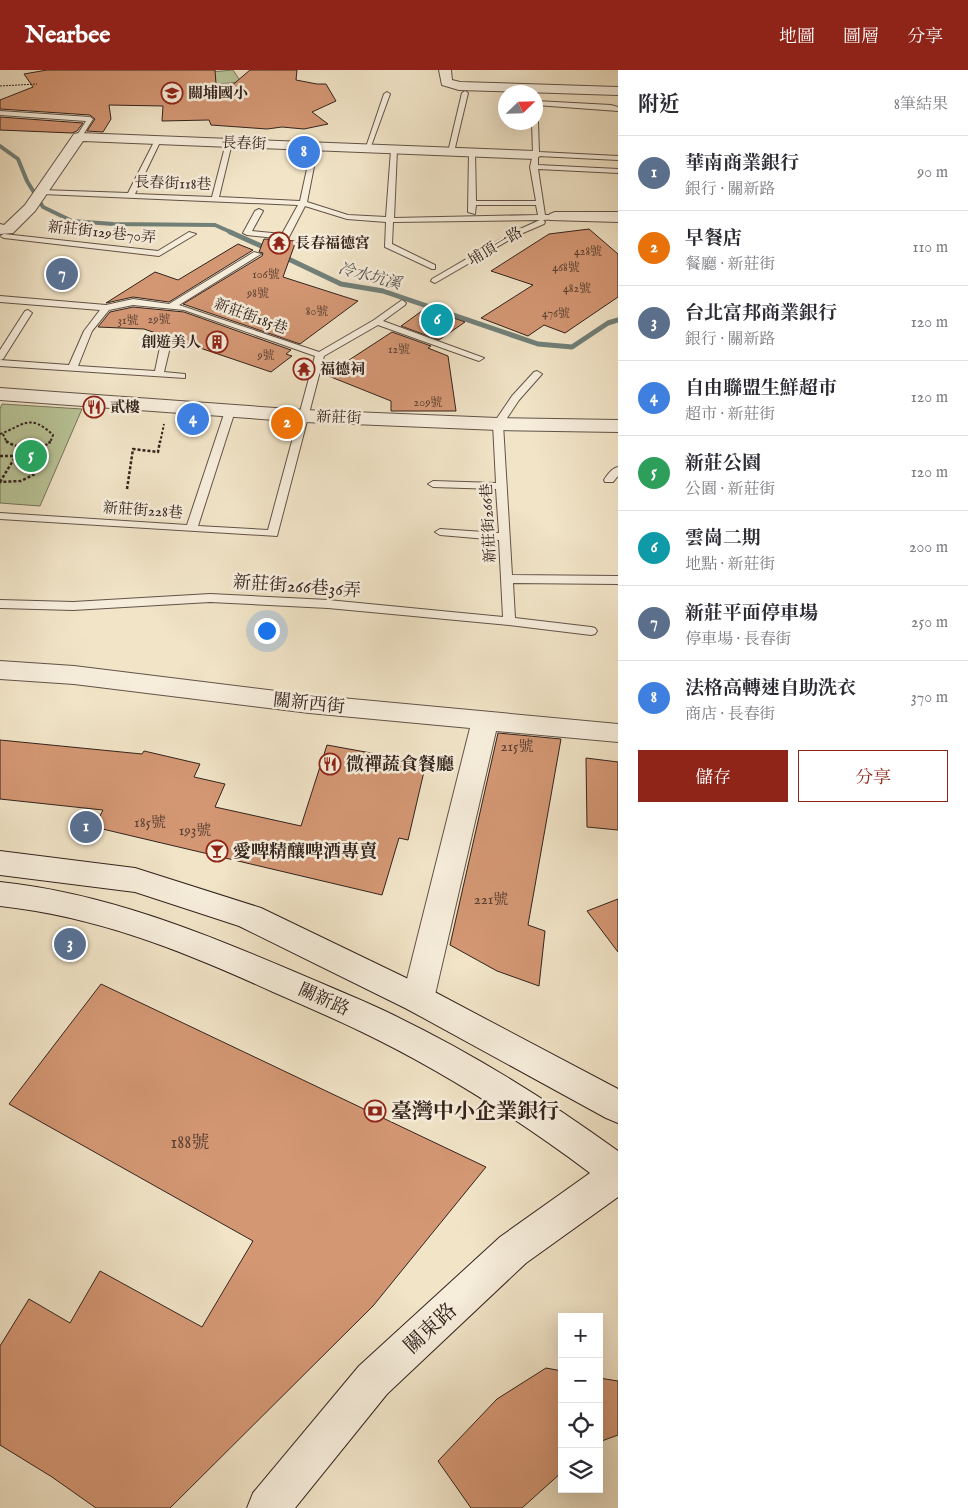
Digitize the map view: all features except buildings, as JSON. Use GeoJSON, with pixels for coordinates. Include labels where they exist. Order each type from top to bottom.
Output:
{"type":"FeatureCollection","features":[{"type":"Feature","properties":{"kind":"street"},"geometry":{"type":"LineString","coordinates":[[445,70],[445,80],[449,83],[459,86],[498,88]]}},
{"type":"Feature","properties":{"kind":"street"},"geometry":{"type":"LineString","coordinates":[[543,90],[618,91]]}},
{"type":"Feature","properties":{"kind":"street"},"geometry":{"type":"LineString","coordinates":[[3,234],[30,208],[79,137]]}},
{"type":"Feature","properties":{"kind":"street","name":"長春街"},"geometry":{"type":"LineString","coordinates":[[79,137],[472,152],[535,159]]}},
{"type":"Feature","properties":{"kind":"street","name":"埔頂一路"},"geometry":{"type":"LineString","coordinates":[[549,218],[618,217]]}},
{"type":"Feature","properties":{"kind":"street","name":"新莊街"},"geometry":{"type":"LineString","coordinates":[[0,394],[304,416],[498,424],[618,426]]}},
{"type":"Feature","properties":{"kind":"street","name":"關新西街"},"geometry":{"type":"LineString","coordinates":[[0,670],[74,675],[309,704],[618,733]]}},
{"type":"Feature","properties":{"kind":"street"},"geometry":{"type":"LineString","coordinates":[[418,999],[485,721]]}},
{"type":"Feature","properties":{"kind":"street"},"geometry":{"type":"LineString","coordinates":[[0,864],[135,880],[250,917],[418,999],[618,1107]]}},
{"type":"Feature","properties":{"kind":"street","name":"關新路"},"geometry":{"type":"LineString","coordinates":[[0,894],[22,895],[83,908],[131,922],[223,954],[374,1022],[503,1093],[578,1142],[618,1174]]}},
{"type":"Feature","properties":{"kind":"street","name":"關東路"},"geometry":{"type":"LineString","coordinates":[[268,1508],[374,1380],[513,1250],[618,1174]]}},
{"type":"Feature","properties":{"kind":"lane"},"geometry":{"type":"LineString","coordinates":[[451,152],[465,92]]}},
{"type":"Feature","properties":{"kind":"lane"},"geometry":{"type":"LineString","coordinates":[[367,148],[387,94]]}},
{"type":"Feature","properties":{"kind":"lane"},"geometry":{"type":"LineString","coordinates":[[543,102],[618,109]]}},
{"type":"Feature","properties":{"kind":"lane"},"geometry":{"type":"LineString","coordinates":[[0,112],[90,119],[79,137]]}},
{"type":"Feature","properties":{"kind":"lane"},"geometry":{"type":"LineString","coordinates":[[536,130],[535,159],[540,204],[549,218]]}},
{"type":"Feature","properties":{"kind":"lane"},"geometry":{"type":"LineString","coordinates":[[131,195],[158,140]]}},
{"type":"Feature","properties":{"kind":"lane"},"geometry":{"type":"LineString","coordinates":[[215,198],[229,143]]}},
{"type":"Feature","properties":{"kind":"lane"},"geometry":{"type":"LineString","coordinates":[[259,211],[247,233],[284,238],[303,203],[315,146]]}},
{"type":"Feature","properties":{"kind":"lane"},"geometry":{"type":"LineString","coordinates":[[394,150],[388,245],[432,266]]}},
{"type":"Feature","properties":{"kind":"lane"},"geometry":{"type":"LineString","coordinates":[[472,152],[472,220]]}},
{"type":"Feature","properties":{"kind":"lane"},"geometry":{"type":"LineString","coordinates":[[535,159],[618,158]]}},
{"type":"Feature","properties":{"kind":"lane","name":"長春街"},"geometry":{"type":"LineString","coordinates":[[535,159],[618,170]]}},
{"type":"Feature","properties":{"kind":"lane","name":"長春街118巷"},"geometry":{"type":"LineString","coordinates":[[42,192],[303,203],[347,217],[390,220],[549,218]]}},
{"type":"Feature","properties":{"kind":"lane"},"geometry":{"type":"LineString","coordinates":[[472,203],[540,204]]}},
{"type":"Feature","properties":{"kind":"lane","name":"埔頂一路"},"geometry":{"type":"LineString","coordinates":[[435,282],[517,231],[549,218]]}},
{"type":"Feature","properties":{"kind":"lane","name":"新莊街129巷70弄"},"geometry":{"type":"LineString","coordinates":[[3,234],[159,254],[192,234]]}},
{"type":"Feature","properties":{"kind":"lane","name":"新莊街185巷"},"geometry":{"type":"LineString","coordinates":[[171,306],[257,254]]}},
{"type":"Feature","properties":{"kind":"lane","name":"新莊街185巷"},"geometry":{"type":"LineString","coordinates":[[0,300],[106,308],[133,302],[185,308],[320,356]]}},
{"type":"Feature","properties":{"kind":"lane"},"geometry":{"type":"LineString","coordinates":[[192,528],[273,534],[320,356],[377,322],[402,303]]}},
{"type":"Feature","properties":{"kind":"lane"},"geometry":{"type":"LineString","coordinates":[[72,368],[88,331],[106,308]]}},
{"type":"Feature","properties":{"kind":"lane"},"geometry":{"type":"LineString","coordinates":[[0,356],[28,313]]}},
{"type":"Feature","properties":{"kind":"lane"},"geometry":{"type":"LineString","coordinates":[[377,322],[479,358]]}},
{"type":"Feature","properties":{"kind":"lane"},"geometry":{"type":"LineString","coordinates":[[158,374],[165,347]]}},
{"type":"Feature","properties":{"kind":"lane"},"geometry":{"type":"LineString","coordinates":[[0,363],[182,376]]}},
{"type":"Feature","properties":{"kind":"lane"},"geometry":{"type":"LineString","coordinates":[[498,424],[515,398],[538,374]]}},
{"type":"Feature","properties":{"kind":"lane","name":"新莊街228巷"},"geometry":{"type":"LineString","coordinates":[[0,516],[192,528],[230,411]]}},
{"type":"Feature","properties":{"kind":"lane","name":"新莊街266巷"},"geometry":{"type":"LineString","coordinates":[[498,424],[509,621]]}},
{"type":"Feature","properties":{"kind":"lane"},"geometry":{"type":"LineString","coordinates":[[609,480],[618,470]]}},
{"type":"Feature","properties":{"kind":"lane"},"geometry":{"type":"LineString","coordinates":[[433,484],[501,486]]}},
{"type":"Feature","properties":{"kind":"lane"},"geometry":{"type":"LineString","coordinates":[[440,532],[504,537]]}},
{"type":"Feature","properties":{"kind":"lane"},"geometry":{"type":"LineString","coordinates":[[506,578],[618,580]]}},
{"type":"Feature","properties":{"kind":"lane","name":"新莊街266巷36弄"},"geometry":{"type":"LineString","coordinates":[[0,604],[74,606],[210,598],[328,604],[509,621],[591,632]]}},
{"type":"Feature","properties":{"kind":"path"},"geometry":{"type":"LineString","coordinates":[[0,86],[37,84]]}},
{"type":"Feature","properties":{"kind":"path"},"geometry":{"type":"LineString","coordinates":[[127,489],[132,449],[158,452],[168,406]]}},
{"type":"Feature","properties":{"kind":"path"},"geometry":{"type":"LineString","coordinates":[[34,422],[45,426],[53,435],[49,444],[32,448],[16,448],[6,442],[1,434],[15,425],[34,422]]}},
{"type":"Feature","properties":{"kind":"path"},"geometry":{"type":"LineString","coordinates":[[0,482],[20,448]]}},
{"type":"Feature","properties":{"kind":"path"},"geometry":{"type":"LineString","coordinates":[[0,456],[16,455],[30,457],[38,465],[35,474],[21,481],[0,482]]}},
{"type":"Feature","properties":{"kind":"green space"},"geometry":{"type":"Polygon","coordinates":[[[233,70],[241,82],[160,89],[153,77],[233,70]]]}},
{"type":"Feature","properties":{"kind":"green space"},"geometry":{"type":"Polygon","coordinates":[[[2,404],[82,409],[40,506],[0,503],[0,409],[2,404]]]}},
{"type":"Feature","properties":{"kind":"waterway","name":"冷水坑溪"},"geometry":{"type":"LineString","coordinates":[[0,146],[18,159],[27,181],[43,207],[72,221],[113,224],[215,225],[233,233]]}},
{"type":"Feature","properties":{"kind":"waterway","name":"冷水坑溪"},"geometry":{"type":"LineString","coordinates":[[230,232],[270,250]]}},
{"type":"Feature","properties":{"kind":"waterway","name":"冷水坑溪"},"geometry":{"type":"LineString","coordinates":[[280,255],[341,284],[383,291],[538,344],[572,347],[608,323],[618,320]]}},
{"type":"Feature","properties":{"kind":"place","name":"關埔國小"},"geometry":{"type":"Point","coordinates":[172,93]}},
{"type":"Feature","properties":{"kind":"place","name":"法格高轉速自助洗衣"},"geometry":{"type":"Point","coordinates":[304,152]}},
{"type":"Feature","properties":{"kind":"place","name":"長春福德宮"},"geometry":{"type":"Point","coordinates":[279,243]}},
{"type":"Feature","properties":{"kind":"place","name":"新莊平面停車場"},"geometry":{"type":"Point","coordinates":[62,274]}},
{"type":"Feature","properties":{"kind":"place","name":"雲崗二期"},"geometry":{"type":"Point","coordinates":[437,320]}},
{"type":"Feature","properties":{"kind":"place","name":"創遊美人"},"geometry":{"type":"Point","coordinates":[217,342]}},
{"type":"Feature","properties":{"kind":"place","name":"福德祠"},"geometry":{"type":"Point","coordinates":[304,369]}},
{"type":"Feature","properties":{"kind":"place","name":"貳樓"},"geometry":{"type":"Point","coordinates":[94,407]}},
{"type":"Feature","properties":{"kind":"place","name":"自由聯盟生鮮超市"},"geometry":{"type":"Point","coordinates":[193,419]}},
{"type":"Feature","properties":{"kind":"place","name":"早餐店"},"geometry":{"type":"Point","coordinates":[287,423]}},
{"type":"Feature","properties":{"kind":"place","name":"新莊公園"},"geometry":{"type":"Point","coordinates":[31,456]}},
{"type":"Feature","properties":{"kind":"place","name":"微禪蔬食餐廳"},"geometry":{"type":"Point","coordinates":[330,764]}},
{"type":"Feature","properties":{"kind":"place","name":"華南商業銀行"},"geometry":{"type":"Point","coordinates":[86,827]}},
{"type":"Feature","properties":{"kind":"place","name":"愛啤精釀啤酒專賣"},"geometry":{"type":"Point","coordinates":[217,851]}},
{"type":"Feature","properties":{"kind":"place","name":"台北富邦商業銀行"},"geometry":{"type":"Point","coordinates":[70,944]}},
{"type":"Feature","properties":{"kind":"place","name":"臺灣中小企業銀行"},"geometry":{"type":"Point","coordinates":[375,1111]}}]}
